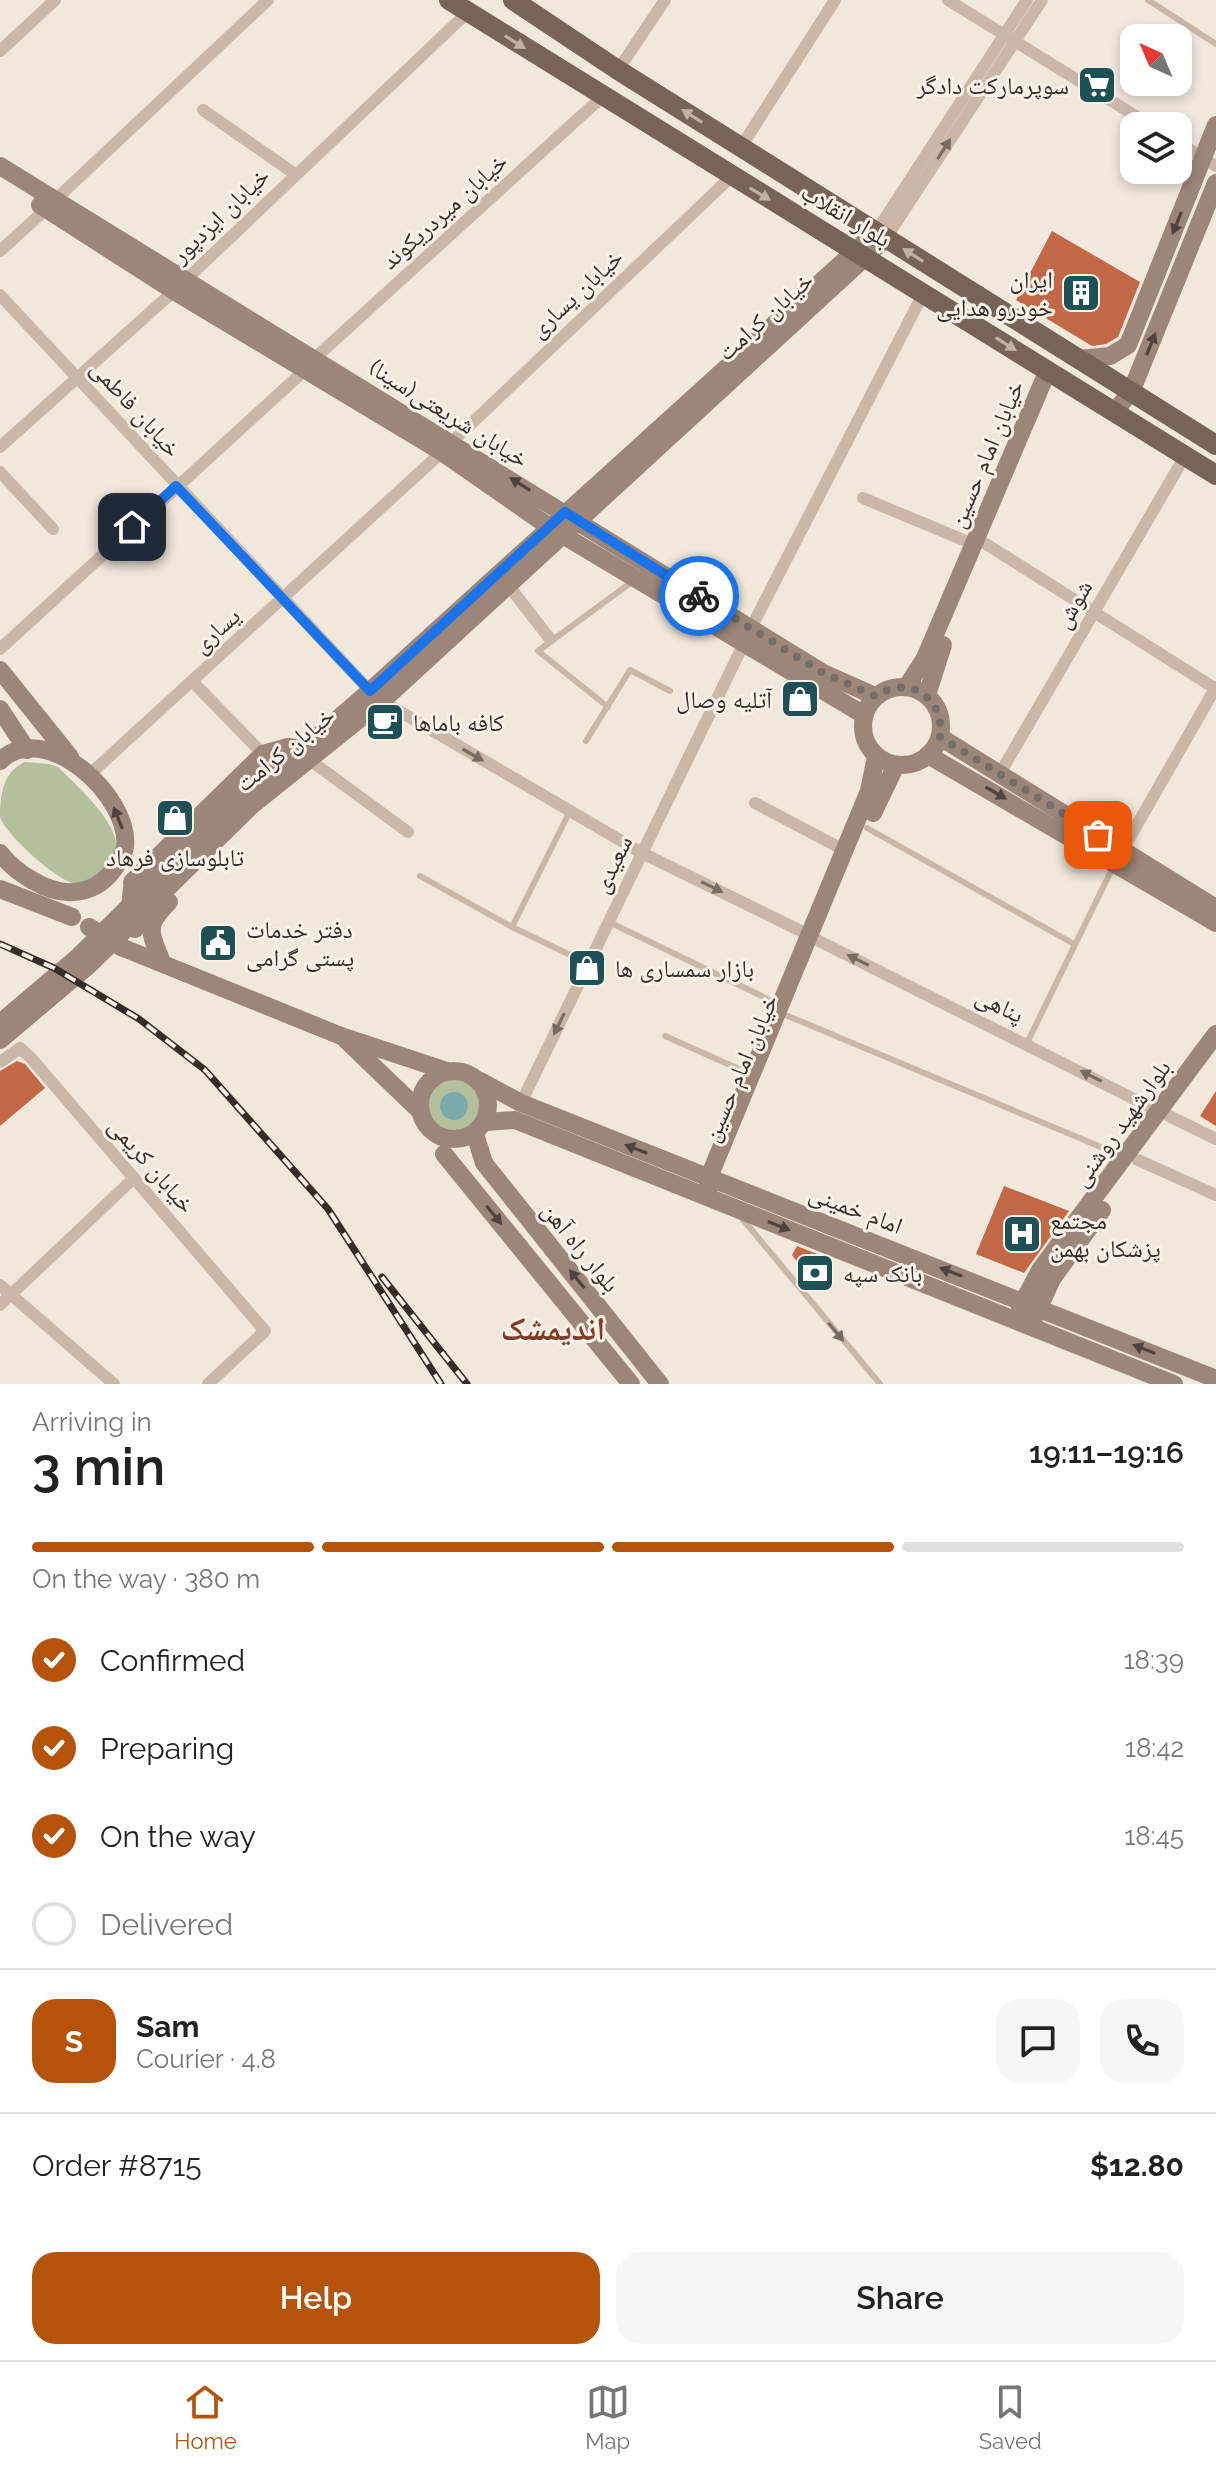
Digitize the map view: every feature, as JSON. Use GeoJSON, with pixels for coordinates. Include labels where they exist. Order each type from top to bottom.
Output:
{"type":"FeatureCollection","features":[{"type":"Feature","properties":{"kind":"main road","name":"بلوار انقلاب"},"geometry":{"type":"LineString","coordinates":[[449,0],[1216,475]]}},
{"type":"Feature","properties":{"kind":"main road","name":"بلوار انقلاب"},"geometry":{"type":"LineString","coordinates":[[513,0],[618,70],[1216,445]]}},
{"type":"Feature","properties":{"kind":"main road"},"geometry":{"type":"LineString","coordinates":[[1079,359],[1110,356],[1128,345],[1209,162],[1216,125]]}},
{"type":"Feature","properties":{"kind":"main road","name":"خیابان شریعتی(سینا)"},"geometry":{"type":"LineString","coordinates":[[0,166],[51,205],[179,285],[447,447],[571,516],[864,715]]}},
{"type":"Feature","properties":{"kind":"main road","name":"خیابان شریعتی(سینا)"},"geometry":{"type":"LineString","coordinates":[[0,181],[51,205]]}},
{"type":"Feature","properties":{"kind":"main road"},"geometry":{"type":"LineString","coordinates":[[1114,412],[1131,392],[1216,183]]}},
{"type":"Feature","properties":{"kind":"main road","name":"خیابان کرامت"},"geometry":{"type":"LineString","coordinates":[[0,1040],[89,965],[307,755],[508,585],[571,516],[881,235]]}},
{"type":"Feature","properties":{"kind":"main road","name":"خیابان امام حسین"},"geometry":{"type":"LineString","coordinates":[[927,695],[936,662],[980,544],[1052,373]]}},
{"type":"Feature","properties":{"kind":"main road","name":"خیابان شریعتی(سینا)"},"geometry":{"type":"LineString","coordinates":[[447,447],[558,532],[636,579],[875,696]]}},
{"type":"Feature","properties":{"kind":"main road","name":"خیابان کرامت"},"geometry":{"type":"LineString","coordinates":[[376,696],[558,532]]}},
{"type":"Feature","properties":{"kind":"main road","name":"خیابان امام حسین"},"geometry":{"type":"LineString","coordinates":[[907,686],[925,658],[980,544]]}},
{"type":"Feature","properties":{"kind":"main road"},"geometry":{"type":"LineString","coordinates":[[0,670],[70,757],[111,802],[123,825],[132,885],[130,909],[135,929],[143,946],[162,962]]}},
{"type":"Feature","properties":{"kind":"main road"},"geometry":{"type":"LineString","coordinates":[[907,686],[927,695],[940,714],[940,737],[928,755],[918,762],[896,765],[876,756],[864,737],[864,715],[875,696],[885,690],[907,686]]}},
{"type":"Feature","properties":{"kind":"main road"},"geometry":{"type":"LineString","coordinates":[[0,709],[27,750]]}},
{"type":"Feature","properties":{"kind":"main road"},"geometry":{"type":"LineString","coordinates":[[940,737],[1216,923]]}},
{"type":"Feature","properties":{"kind":"main road"},"geometry":{"type":"LineString","coordinates":[[132,885],[263,754],[288,747],[307,755],[152,921],[151,934],[162,962]]}},
{"type":"Feature","properties":{"kind":"main road"},"geometry":{"type":"LineString","coordinates":[[2,756],[27,750],[52,751],[70,757]]}},
{"type":"Feature","properties":{"kind":"main road","name":"خیابان کرامت"},"geometry":{"type":"LineString","coordinates":[[0,1023],[79,956],[243,794],[307,755]]}},
{"type":"Feature","properties":{"kind":"main road"},"geometry":{"type":"LineString","coordinates":[[928,755],[1216,908]]}},
{"type":"Feature","properties":{"kind":"main road"},"geometry":{"type":"LineString","coordinates":[[814,938],[844,850],[869,791],[876,756]]}},
{"type":"Feature","properties":{"kind":"main road","name":"خیابان امام حسین"},"geometry":{"type":"LineString","coordinates":[[707,1197],[814,938],[867,828],[879,795],[896,765]]}},
{"type":"Feature","properties":{"kind":"main road"},"geometry":{"type":"LineString","coordinates":[[0,853],[18,870],[45,886],[70,893],[89,889],[107,879],[125,849]]}},
{"type":"Feature","properties":{"kind":"main road"},"geometry":{"type":"LineString","coordinates":[[0,889],[72,917],[121,947],[341,1036],[447,1071],[460,1071],[480,1081],[489,1106],[480,1128],[462,1140],[447,1140],[424,1123],[420,1111],[420,1098],[426,1086],[447,1071]]}},
{"type":"Feature","properties":{"kind":"main road"},"geometry":{"type":"LineString","coordinates":[[70,893],[72,917]]}},
{"type":"Feature","properties":{"kind":"main road","name":"خیابان امام حسین"},"geometry":{"type":"LineString","coordinates":[[714,1179],[751,1075],[784,1010]]}},
{"type":"Feature","properties":{"kind":"main road","name":"بلوارشهید روشنی"},"geometry":{"type":"LineString","coordinates":[[1165,1114],[1216,1034]]}},
{"type":"Feature","properties":{"kind":"main road"},"geometry":{"type":"LineString","coordinates":[[341,1036],[420,1111]]}},
{"type":"Feature","properties":{"kind":"main road","name":"بلوارشهید روشنی"},"geometry":{"type":"LineString","coordinates":[[1023,1324],[1032,1304],[1132,1159],[1216,1052]]}},
{"type":"Feature","properties":{"kind":"main road","name":"امام خمینی"},"geometry":{"type":"LineString","coordinates":[[480,1081],[521,1103],[1216,1379]]}},
{"type":"Feature","properties":{"kind":"main road","name":"امام خمینی"},"geometry":{"type":"LineString","coordinates":[[480,1128],[515,1120],[1174,1384]]}},
{"type":"Feature","properties":{"kind":"main road","name":"بلوار راه آهن"},"geometry":{"type":"LineString","coordinates":[[480,1128],[484,1163],[660,1384]]}},
{"type":"Feature","properties":{"kind":"main road","name":"بلوار راه آهن"},"geometry":{"type":"LineString","coordinates":[[444,1154],[631,1384]]}},
{"type":"Feature","properties":{"kind":"main road"},"geometry":{"type":"LineString","coordinates":[[587,1330],[606,1316]]}},
{"type":"Feature","properties":{"kind":"street"},"geometry":{"type":"LineString","coordinates":[[0,51],[55,0]]}},
{"type":"Feature","properties":{"kind":"street"},"geometry":{"type":"LineString","coordinates":[[0,251],[268,0]]}},
{"type":"Feature","properties":{"kind":"street"},"geometry":{"type":"LineString","coordinates":[[618,70],[665,0]]}},
{"type":"Feature","properties":{"kind":"street"},"geometry":{"type":"LineString","coordinates":[[741,147],[835,0]]}},
{"type":"Feature","properties":{"kind":"street"},"geometry":{"type":"LineString","coordinates":[[948,0],[1129,112]]}},
{"type":"Feature","properties":{"kind":"street"},"geometry":{"type":"LineString","coordinates":[[1010,38],[1027,0]]}},
{"type":"Feature","properties":{"kind":"street"},"geometry":{"type":"LineString","coordinates":[[881,235],[1010,38],[1042,0]]}},
{"type":"Feature","properties":{"kind":"street","name":"خیابان ایزدپور"},"geometry":{"type":"LineString","coordinates":[[0,447],[179,285],[468,12]]}},
{"type":"Feature","properties":{"kind":"street","name":"خیابان میردریکوند"},"geometry":{"type":"LineString","coordinates":[[0,649],[602,97]]}},
{"type":"Feature","properties":{"kind":"street"},"geometry":{"type":"LineString","coordinates":[[203,110],[295,174]]}},
{"type":"Feature","properties":{"kind":"street"},"geometry":{"type":"LineString","coordinates":[[1192,151],[1209,162]]}},
{"type":"Feature","properties":{"kind":"street","name":"خیابان یساری"},"geometry":{"type":"LineString","coordinates":[[447,447],[731,177]]}},
{"type":"Feature","properties":{"kind":"street","name":"سعیدی"},"geometry":{"type":"LineString","coordinates":[[521,1103],[747,636],[924,292]]}},
{"type":"Feature","properties":{"kind":"street","name":"خیابان فاطمی"},"geometry":{"type":"LineString","coordinates":[[0,295],[376,696]]}},
{"type":"Feature","properties":{"kind":"street","name":"یساری"},"geometry":{"type":"LineString","coordinates":[[89,775],[447,447]]}},
{"type":"Feature","properties":{"kind":"street","name":"شوش"},"geometry":{"type":"LineString","coordinates":[[999,775],[1185,456]]}},
{"type":"Feature","properties":{"kind":"street"},"geometry":{"type":"LineString","coordinates":[[0,472],[53,529]]}},
{"type":"Feature","properties":{"kind":"street"},"geometry":{"type":"LineString","coordinates":[[863,498],[980,544],[1216,688],[1118,857]]}},
{"type":"Feature","properties":{"kind":"street"},"geometry":{"type":"LineString","coordinates":[[508,585],[550,639]]}},
{"type":"Feature","properties":{"kind":"street"},"geometry":{"type":"LineString","coordinates":[[192,681],[263,754]]}},
{"type":"Feature","properties":{"kind":"street"},"geometry":{"type":"LineString","coordinates":[[376,696],[642,853]]}},
{"type":"Feature","properties":{"kind":"street"},"geometry":{"type":"LineString","coordinates":[[307,755],[408,832]]}},
{"type":"Feature","properties":{"kind":"street"},"geometry":{"type":"LineString","coordinates":[[755,803],[844,850]]}},
{"type":"Feature","properties":{"kind":"street","name":"پناهی"},"geometry":{"type":"LineString","coordinates":[[642,853],[1216,1139]]}},
{"type":"Feature","properties":{"kind":"street","name":"خیابان کریمی"},"geometry":{"type":"LineString","coordinates":[[0,1062],[20,1048],[265,1331],[216,1381]]}},
{"type":"Feature","properties":{"kind":"street"},"geometry":{"type":"LineString","coordinates":[[1132,1159],[1216,1195]]}},
{"type":"Feature","properties":{"kind":"street"},"geometry":{"type":"LineString","coordinates":[[0,1305],[134,1178]]}},
{"type":"Feature","properties":{"kind":"street"},"geometry":{"type":"LineString","coordinates":[[0,1285],[114,1384]]}},
{"type":"Feature","properties":{"kind":"lane"},"geometry":{"type":"LineString","coordinates":[[1148,0],[1216,44]]}},
{"type":"Feature","properties":{"kind":"lane"},"geometry":{"type":"LineString","coordinates":[[608,707],[538,651],[550,639],[636,579]]}},
{"type":"Feature","properties":{"kind":"lane"},"geometry":{"type":"LineString","coordinates":[[586,741],[630,670],[670,691]]}},
{"type":"Feature","properties":{"kind":"lane"},"geometry":{"type":"LineString","coordinates":[[512,927],[570,811]]}},
{"type":"Feature","properties":{"kind":"lane"},"geometry":{"type":"LineString","coordinates":[[867,828],[1074,944]]}},
{"type":"Feature","properties":{"kind":"lane"},"geometry":{"type":"LineString","coordinates":[[1027,1043],[1118,857]]}},
{"type":"Feature","properties":{"kind":"lane"},"geometry":{"type":"LineString","coordinates":[[420,876],[512,927],[589,963]]}},
{"type":"Feature","properties":{"kind":"lane"},"geometry":{"type":"LineString","coordinates":[[609,922],[784,1010],[1132,1159]]}},
{"type":"Feature","properties":{"kind":"lane"},"geometry":{"type":"LineString","coordinates":[[665,1036],[751,1075]]}},
{"type":"Feature","properties":{"kind":"lane"},"geometry":{"type":"LineString","coordinates":[[733,1207],[880,1384]]}},
{"type":"Feature","properties":{"kind":"green space"},"geometry":{"type":"Polygon","coordinates":[[[25,762],[58,767],[95,805],[111,828],[116,840],[115,852],[105,869],[95,878],[77,884],[58,876],[4,824],[0,817],[4,785],[12,772],[25,762]]]}},
{"type":"Feature","properties":{"kind":"green space"},"geometry":{"type":"Polygon","coordinates":[[[455,1079],[474,1087],[482,1106],[474,1125],[455,1133],[436,1125],[428,1106],[436,1087],[455,1079]]]}},
{"type":"Feature","properties":{"kind":"water"},"geometry":{"type":"Polygon","coordinates":[[[454,1092],[464,1096],[468,1106],[464,1116],[454,1120],[444,1116],[440,1106],[444,1096],[454,1092]]]}},
{"type":"Feature","properties":{"kind":"building","name":"ایران خودرو هدایی"},"geometry":{"type":"Polygon","coordinates":[[[1052,231],[1140,282],[1118,337],[1106,344],[1092,346],[1016,300],[1052,231]]]}},
{"type":"Feature","properties":{"kind":"building","name":"دفتر خدمات پستی گرامی"},"geometry":{"type":"Polygon","coordinates":[[[221,927],[231,932],[223,954],[207,947],[221,927]]]}},
{"type":"Feature","properties":{"kind":"building"},"geometry":{"type":"Polygon","coordinates":[[[17,1061],[25,1064],[45,1088],[0,1126],[0,1071],[17,1061]]]}},
{"type":"Feature","properties":{"kind":"building"},"geometry":{"type":"Polygon","coordinates":[[[1216,1091],[1216,1126],[1200,1116],[1216,1091]]]}},
{"type":"Feature","properties":{"kind":"building","name":"مجتمع پزشکان بهمن"},"geometry":{"type":"Polygon","coordinates":[[[1004,1186],[1069,1211],[1024,1273],[976,1254],[1004,1186]]]}},
{"type":"Feature","properties":{"kind":"building","name":"بانک سپه"},"geometry":{"type":"Polygon","coordinates":[[[797,1246],[832,1260],[817,1288],[792,1255],[797,1246]]]}},
{"type":"Feature","properties":{"kind":"railway"},"geometry":{"type":"LineString","coordinates":[[0,944],[54,968],[139,1019],[205,1070],[328,1209],[441,1384]]}},
{"type":"Feature","properties":{"kind":"railway"},"geometry":{"type":"LineString","coordinates":[[382,1277],[467,1384]]}},
{"type":"Feature","properties":{"kind":"way so far"},"geometry":{"type":"LineString","coordinates":[[699,596],[823,673],[875,696],[885,690],[907,686],[927,695],[940,714],[940,737],[1098,835]]}},
{"type":"Feature","properties":{"kind":"place","name":"سوپرمارکت دادگر"},"geometry":{"type":"Point","coordinates":[1097,85]}},
{"type":"Feature","properties":{"kind":"place","name":"ایران خودرو هدایی"},"geometry":{"type":"Point","coordinates":[1081,293]}},
{"type":"Feature","properties":{"kind":"place","name":"آتلیه وصال"},"geometry":{"type":"Point","coordinates":[800,699]}},
{"type":"Feature","properties":{"kind":"place","name":"کافه باماها"},"geometry":{"type":"Point","coordinates":[385,722]}},
{"type":"Feature","properties":{"kind":"place","name":"تابلوسازی فرهاد"},"geometry":{"type":"Point","coordinates":[175,818]}},
{"type":"Feature","properties":{"kind":"place","name":"دفتر خدمات پستی گرامی"},"geometry":{"type":"Point","coordinates":[218,943]}},
{"type":"Feature","properties":{"kind":"place","name":"بازار سمساری ها"},"geometry":{"type":"Point","coordinates":[587,968]}},
{"type":"Feature","properties":{"kind":"place","name":"مجتمع پزشکان بهمن"},"geometry":{"type":"Point","coordinates":[1022,1234]}},
{"type":"Feature","properties":{"kind":"place","name":"بانک سپه"},"geometry":{"type":"Point","coordinates":[815,1273]}},
{"type":"Feature","properties":{"kind":"district","name":"اندیمشک"},"geometry":{"type":"Point","coordinates":[553,1328]}},
{"type":"Feature","properties":{"kind":"route"},"geometry":{"type":"LineString","coordinates":[[132,527],[176,486],[370,691],[565,512],[699,596]]}}]}
